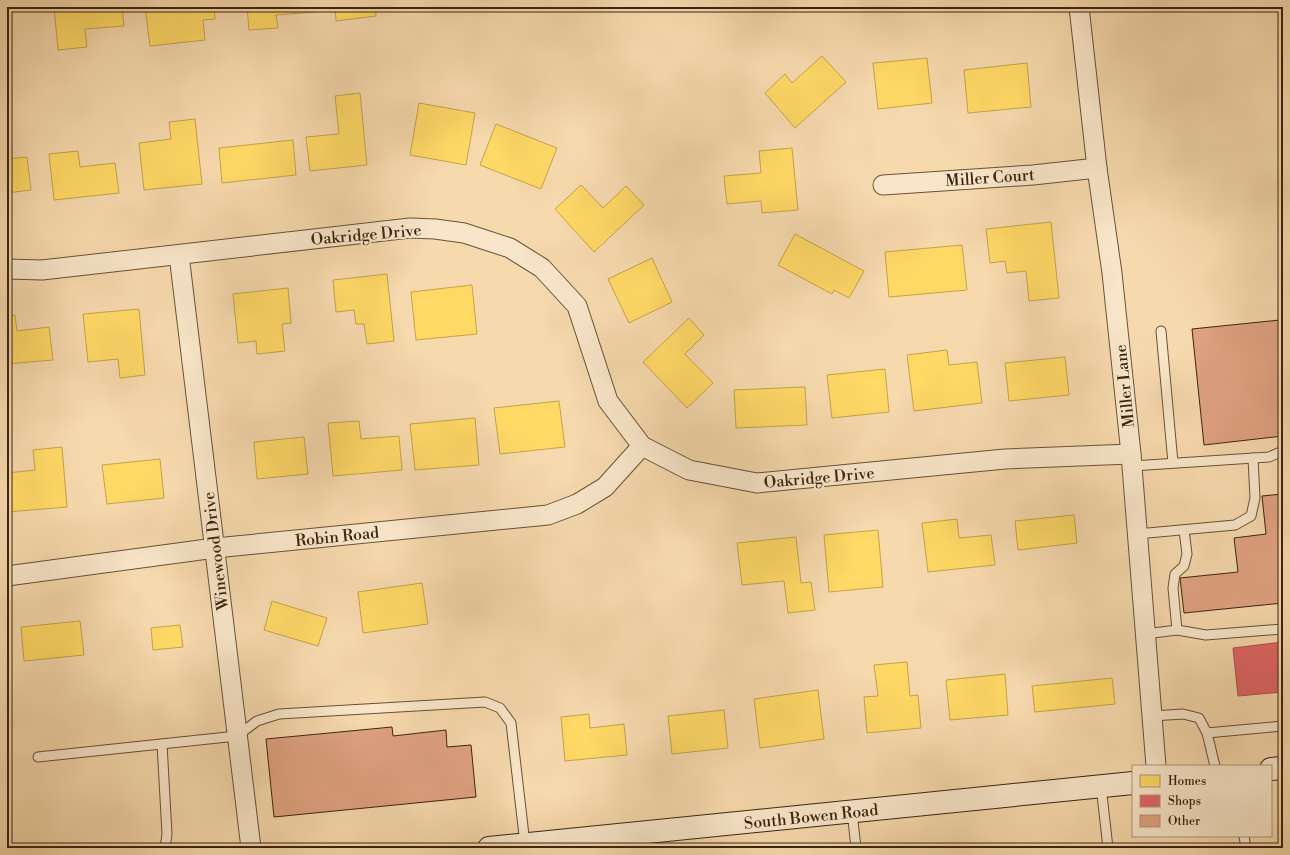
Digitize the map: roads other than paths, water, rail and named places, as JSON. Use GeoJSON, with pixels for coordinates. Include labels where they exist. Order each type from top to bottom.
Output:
{"type":"FeatureCollection","features":[{"type":"Feature","properties":{"kind":"main road"},"geometry":{"type":"LineString","coordinates":[[1272,769],[1283,768]]}},
{"type":"Feature","properties":{"kind":"main road","name":"South Bowen Road"},"geometry":{"type":"LineString","coordinates":[[489,848],[526,844],[643,840],[852,812],[1132,783]]}},
{"type":"Feature","properties":{"kind":"street","name":"Miller Lane"},"geometry":{"type":"LineString","coordinates":[[1079,7],[1112,274],[1132,460],[1156,765]]}},
{"type":"Feature","properties":{"kind":"street","name":"Miller Court"},"geometry":{"type":"LineString","coordinates":[[883,185],[1033,175],[1098,168]]}},
{"type":"Feature","properties":{"kind":"street","name":"Oakridge Drive"},"geometry":{"type":"LineString","coordinates":[[7,270],[42,270],[410,228],[435,228],[464,233],[510,248],[542,268],[577,306],[608,401],[642,446],[689,470],[757,483],[1005,459],[1132,460]]}},
{"type":"Feature","properties":{"kind":"street","name":"Winewood Drive"},"geometry":{"type":"LineString","coordinates":[[179,255],[251,848]]}},
{"type":"Feature","properties":{"kind":"street","name":"Robin Road"},"geometry":{"type":"LineString","coordinates":[[7,576],[215,548],[548,515],[577,504],[604,487],[642,446]]}},
{"type":"Feature","properties":{"kind":"lane"},"geometry":{"type":"LineString","coordinates":[[1161,331],[1173,463]]}},
{"type":"Feature","properties":{"kind":"lane"},"geometry":{"type":"LineString","coordinates":[[1132,460],[1173,463],[1269,457],[1283,451]]}},
{"type":"Feature","properties":{"kind":"lane"},"geometry":{"type":"LineString","coordinates":[[1137,534],[1235,525],[1251,516],[1255,498],[1253,458]]}},
{"type":"Feature","properties":{"kind":"lane"},"geometry":{"type":"LineString","coordinates":[[1177,630],[1173,588],[1175,574],[1184,566],[1187,554],[1184,530]]}},
{"type":"Feature","properties":{"kind":"lane"},"geometry":{"type":"LineString","coordinates":[[1145,634],[1177,630],[1206,635],[1283,629]]}},
{"type":"Feature","properties":{"kind":"lane"},"geometry":{"type":"LineString","coordinates":[[38,757],[237,736],[257,721],[279,714],[485,702],[500,708],[511,722],[526,844]]}},
{"type":"Feature","properties":{"kind":"lane"},"geometry":{"type":"LineString","coordinates":[[1152,716],[1183,714],[1199,718],[1207,733],[1214,765]]}},
{"type":"Feature","properties":{"kind":"lane"},"geometry":{"type":"LineString","coordinates":[[1207,733],[1283,726]]}},
{"type":"Feature","properties":{"kind":"lane"},"geometry":{"type":"LineString","coordinates":[[162,744],[167,834],[165,848]]}},
{"type":"Feature","properties":{"kind":"lane"},"geometry":{"type":"LineString","coordinates":[[1101,786],[1108,848]]}},
{"type":"Feature","properties":{"kind":"lane"},"geometry":{"type":"LineString","coordinates":[[852,812],[856,848]]}},
{"type":"Feature","properties":{"kind":"lane"},"geometry":{"type":"LineString","coordinates":[[1244,837],[1246,848]]}}]}
